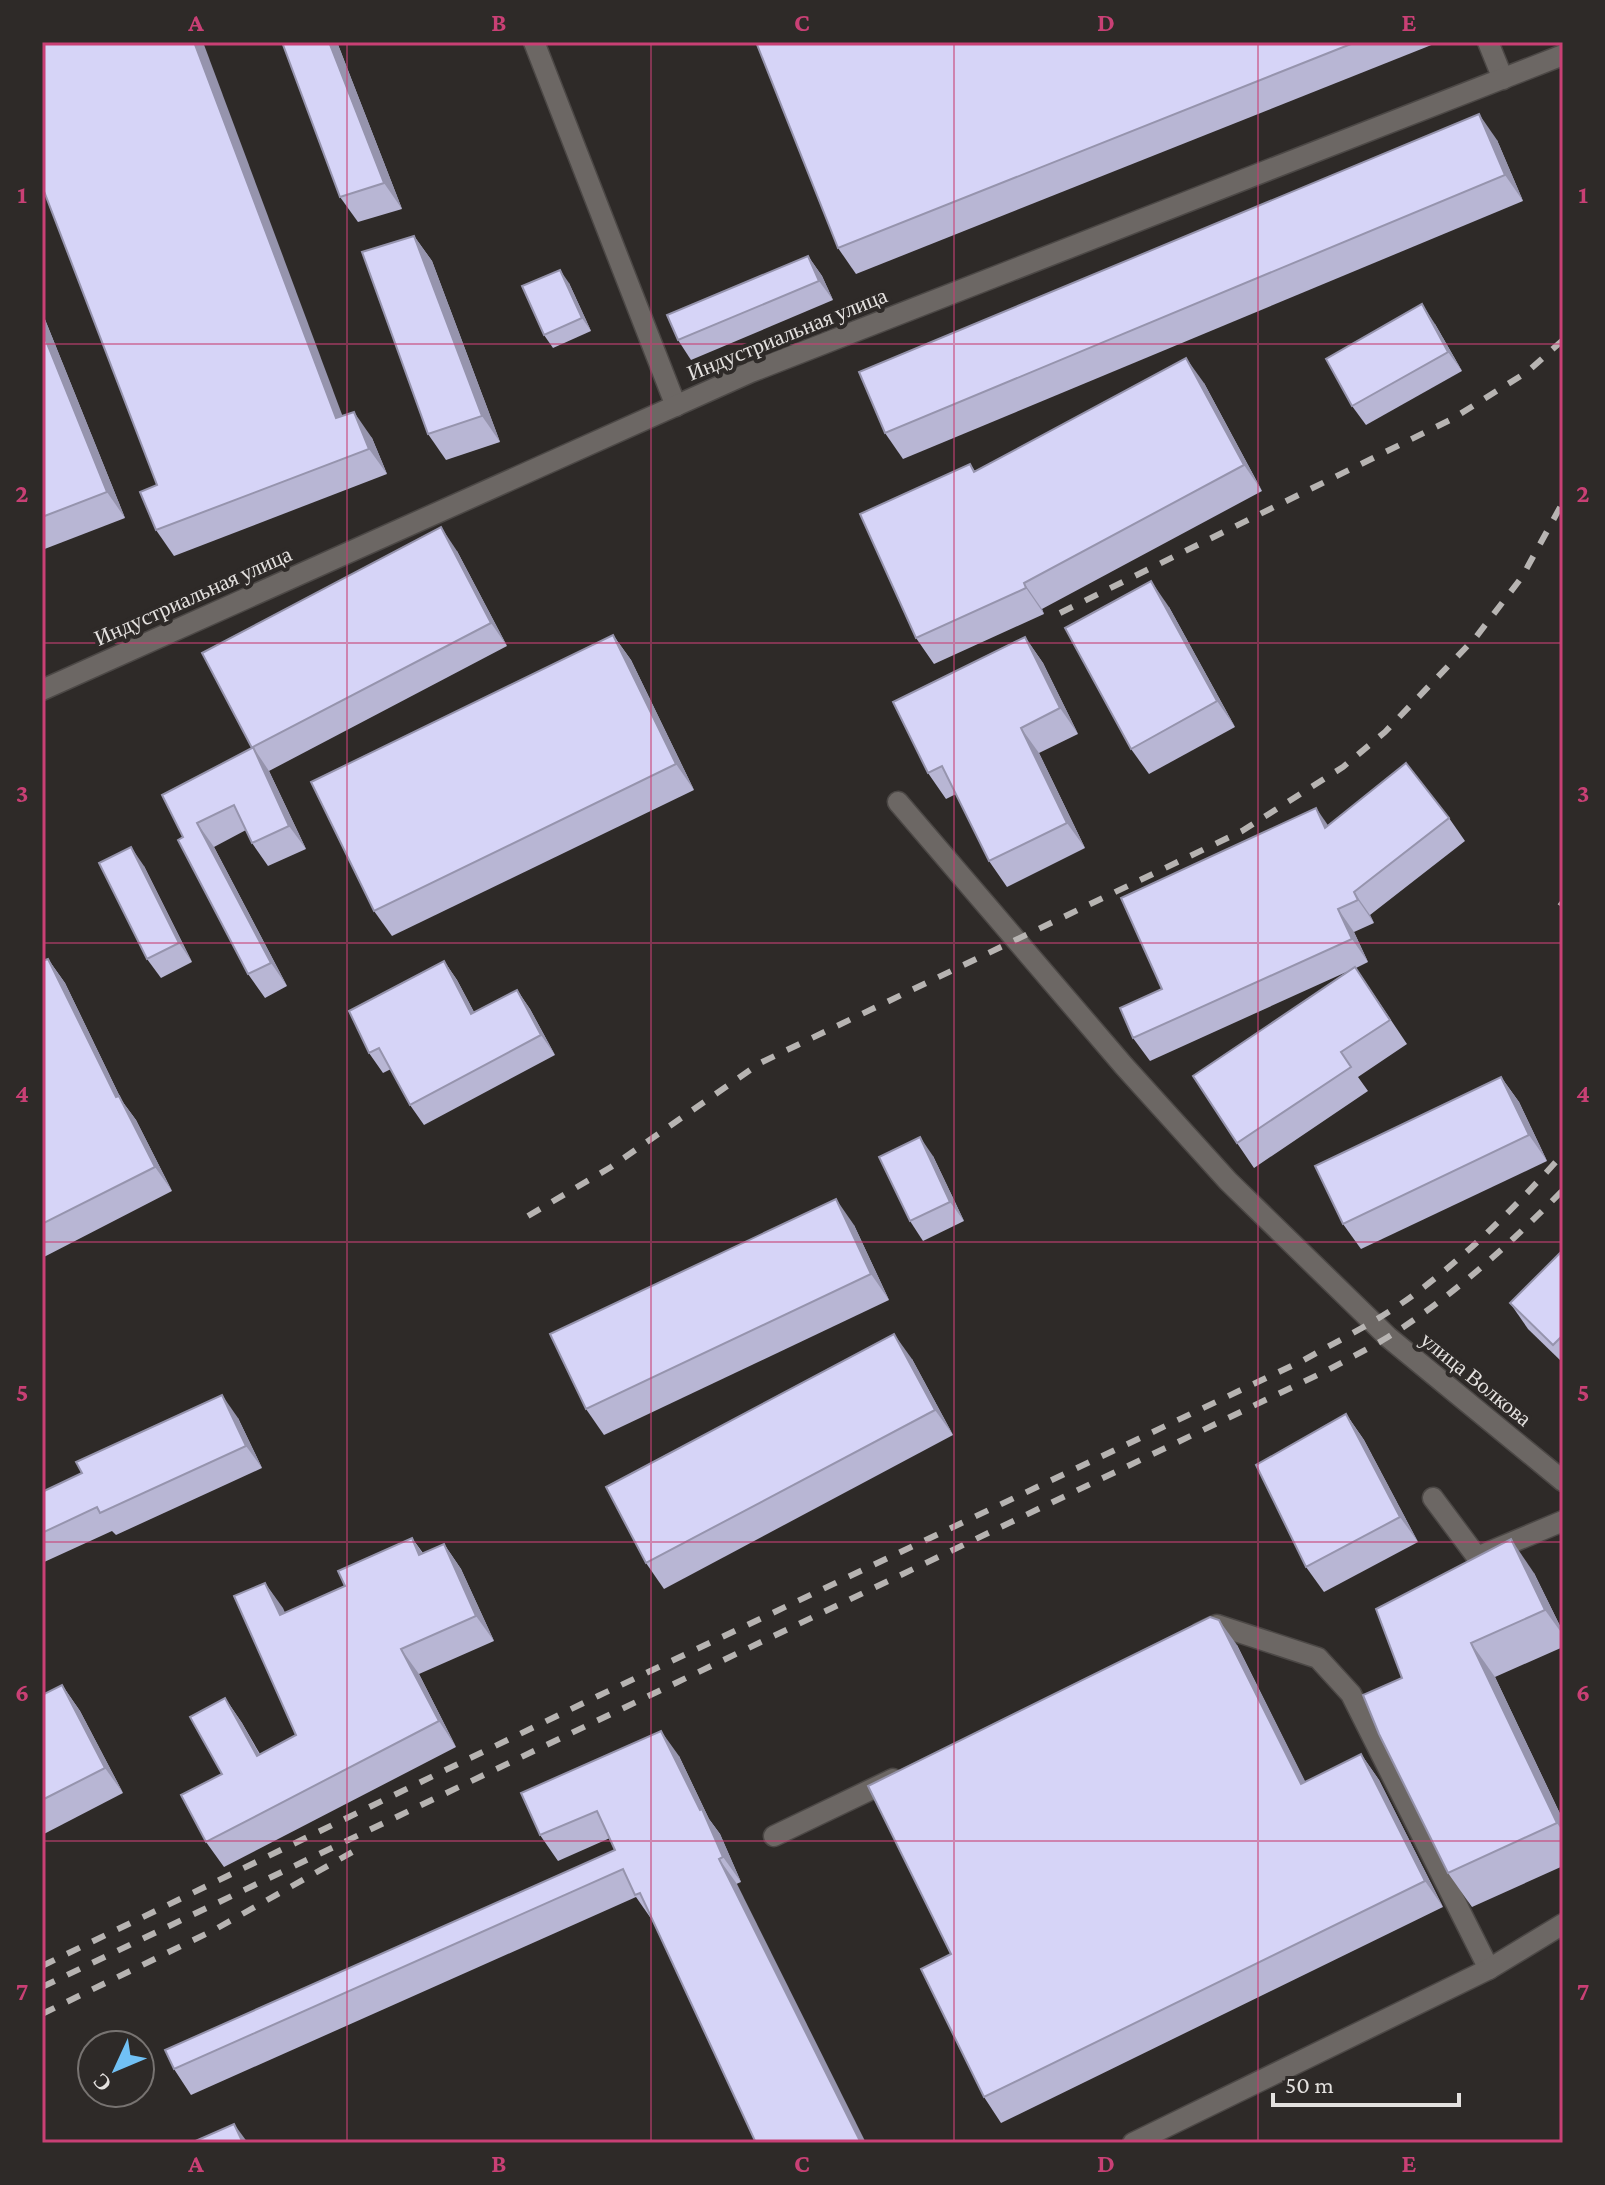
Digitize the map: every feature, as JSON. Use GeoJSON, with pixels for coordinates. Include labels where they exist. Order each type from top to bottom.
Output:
{"type":"FeatureCollection","features":[{"type":"Feature","properties":{"kind":"street"},"geometry":{"type":"LineString","coordinates":[[534,42],[676,406]]}},
{"type":"Feature","properties":{"kind":"street"},"geometry":{"type":"LineString","coordinates":[[1488,42],[1503,79]]}},
{"type":"Feature","properties":{"kind":"street","name":"Индустриальная улица"},"geometry":{"type":"LineString","coordinates":[[42,690],[751,372],[1563,55]]}},
{"type":"Feature","properties":{"kind":"street","name":"улица Волкова"},"geometry":{"type":"LineString","coordinates":[[898,802],[1124,1066],[1228,1181],[1395,1344],[1563,1481]]}},
{"type":"Feature","properties":{"kind":"street"},"geometry":{"type":"LineString","coordinates":[[1433,1498],[1477,1557],[1563,1521]]}},
{"type":"Feature","properties":{"kind":"street"},"geometry":{"type":"LineString","coordinates":[[1189,1639],[1217,1625],[1286,1646],[1318,1658],[1351,1694],[1489,1969]]}},
{"type":"Feature","properties":{"kind":"street"},"geometry":{"type":"LineString","coordinates":[[774,1836],[917,1768]]}},
{"type":"Feature","properties":{"kind":"street"},"geometry":{"type":"LineString","coordinates":[[1133,2143],[1489,1969],[1563,1924]]}},
{"type":"Feature","properties":{"kind":"building"},"geometry":{"type":"Polygon","coordinates":[[[42,42],[194,42],[336,418],[354,412],[369,449],[156,530],[140,492],[157,485],[42,186],[42,42]]]}},
{"type":"Feature","properties":{"kind":"building"},"geometry":{"type":"Polygon","coordinates":[[[282,42],[329,42],[384,183],[340,197],[282,42]]]}},
{"type":"Feature","properties":{"kind":"building"},"geometry":{"type":"Polygon","coordinates":[[[756,42],[1356,42],[838,248],[756,42]]]}},
{"type":"Feature","properties":{"kind":"building"},"geometry":{"type":"Polygon","coordinates":[[[1479,114],[1505,175],[885,433],[859,372],[1479,114]]]}},
{"type":"Feature","properties":{"kind":"building"},"geometry":{"type":"Polygon","coordinates":[[[414,236],[482,416],[428,434],[362,252],[414,236]]]}},
{"type":"Feature","properties":{"kind":"building"},"geometry":{"type":"Polygon","coordinates":[[[808,256],[819,281],[678,340],[667,315],[808,256]]]}},
{"type":"Feature","properties":{"kind":"building"},"geometry":{"type":"Polygon","coordinates":[[[560,270],[582,318],[544,335],[522,286],[560,270]]]}},
{"type":"Feature","properties":{"kind":"building"},"geometry":{"type":"Polygon","coordinates":[[[1422,304],[1448,352],[1352,406],[1326,359],[1422,304]]]}},
{"type":"Feature","properties":{"kind":"building"},"geometry":{"type":"Polygon","coordinates":[[[42,331],[107,492],[42,517],[42,331]]]}},
{"type":"Feature","properties":{"kind":"building"},"geometry":{"type":"Polygon","coordinates":[[[1186,358],[1244,465],[1024,583],[1026,588],[916,638],[860,514],[970,464],[974,472],[1186,358]]]}},
{"type":"Feature","properties":{"kind":"building"},"geometry":{"type":"Polygon","coordinates":[[[441,527],[491,623],[253,747],[289,826],[252,843],[234,805],[197,823],[271,963],[248,974],[178,840],[183,837],[162,795],[252,748],[202,653],[441,527]]]}},
{"type":"Feature","properties":{"kind":"building"},"geometry":{"type":"Polygon","coordinates":[[[1151,581],[1217,701],[1131,749],[1065,628],[1151,581]]]}},
{"type":"Feature","properties":{"kind":"building"},"geometry":{"type":"Polygon","coordinates":[[[613,635],[676,764],[374,911],[311,782],[613,635]]]}},
{"type":"Feature","properties":{"kind":"building"},"geometry":{"type":"Polygon","coordinates":[[[1025,637],[1060,708],[1021,728],[1067,823],[989,861],[942,766],[928,773],[893,702],[1025,637]]]}},
{"type":"Feature","properties":{"kind":"building"},"geometry":{"type":"Polygon","coordinates":[[[1406,763],[1449,818],[1354,892],[1358,900],[1338,909],[1352,939],[1133,1038],[1120,1008],[1162,989],[1121,898],[1316,808],[1325,828],[1406,763]]]}},
{"type":"Feature","properties":{"kind":"building"},"geometry":{"type":"Polygon","coordinates":[[[131,847],[179,943],[147,959],[99,863],[131,847]]]}},
{"type":"Feature","properties":{"kind":"building"},"geometry":{"type":"Polygon","coordinates":[[[48,959],[116,1097],[119,1096],[155,1167],[42,1224],[42,961],[48,959]]]}},
{"type":"Feature","properties":{"kind":"building"},"geometry":{"type":"Polygon","coordinates":[[[444,961],[471,1014],[517,990],[541,1035],[410,1105],[379,1048],[369,1053],[349,1011],[444,961]]]}},
{"type":"Feature","properties":{"kind":"building"},"geometry":{"type":"Polygon","coordinates":[[[1355,967],[1390,1020],[1341,1052],[1351,1067],[1237,1143],[1193,1076],[1355,967]]]}},
{"type":"Feature","properties":{"kind":"building"},"geometry":{"type":"Polygon","coordinates":[[[1501,1077],[1529,1135],[1343,1224],[1315,1166],[1501,1077]]]}},
{"type":"Feature","properties":{"kind":"building"},"geometry":{"type":"Polygon","coordinates":[[[920,1137],[950,1202],[910,1221],[879,1157],[920,1137]]]}},
{"type":"Feature","properties":{"kind":"building"},"geometry":{"type":"Polygon","coordinates":[[[836,1199],[871,1274],[586,1409],[550,1334],[836,1199]]]}},
{"type":"Feature","properties":{"kind":"building"},"geometry":{"type":"Polygon","coordinates":[[[1563,1250],[1563,1335],[1553,1345],[1510,1303],[1563,1250]]]}},
{"type":"Feature","properties":{"kind":"building"},"geometry":{"type":"Polygon","coordinates":[[[894,1334],[935,1410],[646,1563],[606,1487],[894,1334]]]}},
{"type":"Feature","properties":{"kind":"building"},"geometry":{"type":"Polygon","coordinates":[[[222,1395],[246,1446],[100,1513],[97,1507],[42,1533],[42,1492],[82,1473],[76,1462],[222,1395]]]}},
{"type":"Feature","properties":{"kind":"building"},"geometry":{"type":"Polygon","coordinates":[[[1346,1414],[1400,1517],[1306,1567],[1256,1465],[1346,1414]]]}},
{"type":"Feature","properties":{"kind":"building"},"geometry":{"type":"Polygon","coordinates":[[[412,1538],[419,1555],[444,1544],[476,1616],[401,1649],[439,1721],[206,1842],[181,1795],[222,1774],[190,1717],[225,1698],[257,1756],[296,1735],[234,1596],[265,1583],[280,1615],[345,1586],[338,1571],[412,1538]]]}},
{"type":"Feature","properties":{"kind":"building"},"geometry":{"type":"Polygon","coordinates":[[[1511,1539],[1545,1610],[1471,1643],[1557,1823],[1448,1873],[1363,1695],[1402,1678],[1376,1609],[1511,1539]]]}},
{"type":"Feature","properties":{"kind":"building"},"geometry":{"type":"Polygon","coordinates":[[[1210,1617],[1219,1620],[1301,1784],[1361,1754],[1425,1881],[984,2097],[921,1969],[951,1954],[868,1786],[1210,1617]]]}},
{"type":"Feature","properties":{"kind":"building"},"geometry":{"type":"Polygon","coordinates":[[[62,1685],[105,1768],[42,1800],[42,1695],[62,1685]]]}},
{"type":"Feature","properties":{"kind":"building"},"geometry":{"type":"Polygon","coordinates":[[[661,1731],[702,1809],[723,1857],[719,1859],[861,2143],[756,2143],[640,1893],[635,1895],[623,1869],[174,2069],[165,2050],[615,1850],[597,1811],[540,1835],[521,1793],[661,1731]]]}},
{"type":"Feature","properties":{"kind":"building"},"geometry":{"type":"Polygon","coordinates":[[[234,2124],[243,2143],[191,2143],[234,2124]]]}},
{"type":"Feature","properties":{"kind":"railway"},"geometry":{"type":"LineString","coordinates":[[1060,613],[1452,419],[1527,372],[1563,340]]}},
{"type":"Feature","properties":{"kind":"railway"},"geometry":{"type":"LineString","coordinates":[[528,1216],[611,1167],[760,1063],[1242,831],[1343,767],[1385,732],[1476,637],[1522,577],[1563,502]]}},
{"type":"Feature","properties":{"kind":"railway"},"geometry":{"type":"LineString","coordinates":[[1560,906],[1563,902]]}},
{"type":"Feature","properties":{"kind":"railway"},"geometry":{"type":"LineString","coordinates":[[42,1966],[598,1696],[1304,1360],[1392,1310],[1440,1275],[1495,1225],[1563,1154]]}},
{"type":"Feature","properties":{"kind":"railway"},"geometry":{"type":"LineString","coordinates":[[42,1987],[1328,1370],[1388,1337],[1435,1305],[1501,1250],[1563,1190]]}},
{"type":"Feature","properties":{"kind":"railway"},"geometry":{"type":"LineString","coordinates":[[42,2014],[214,1930],[363,1846]]}}]}
